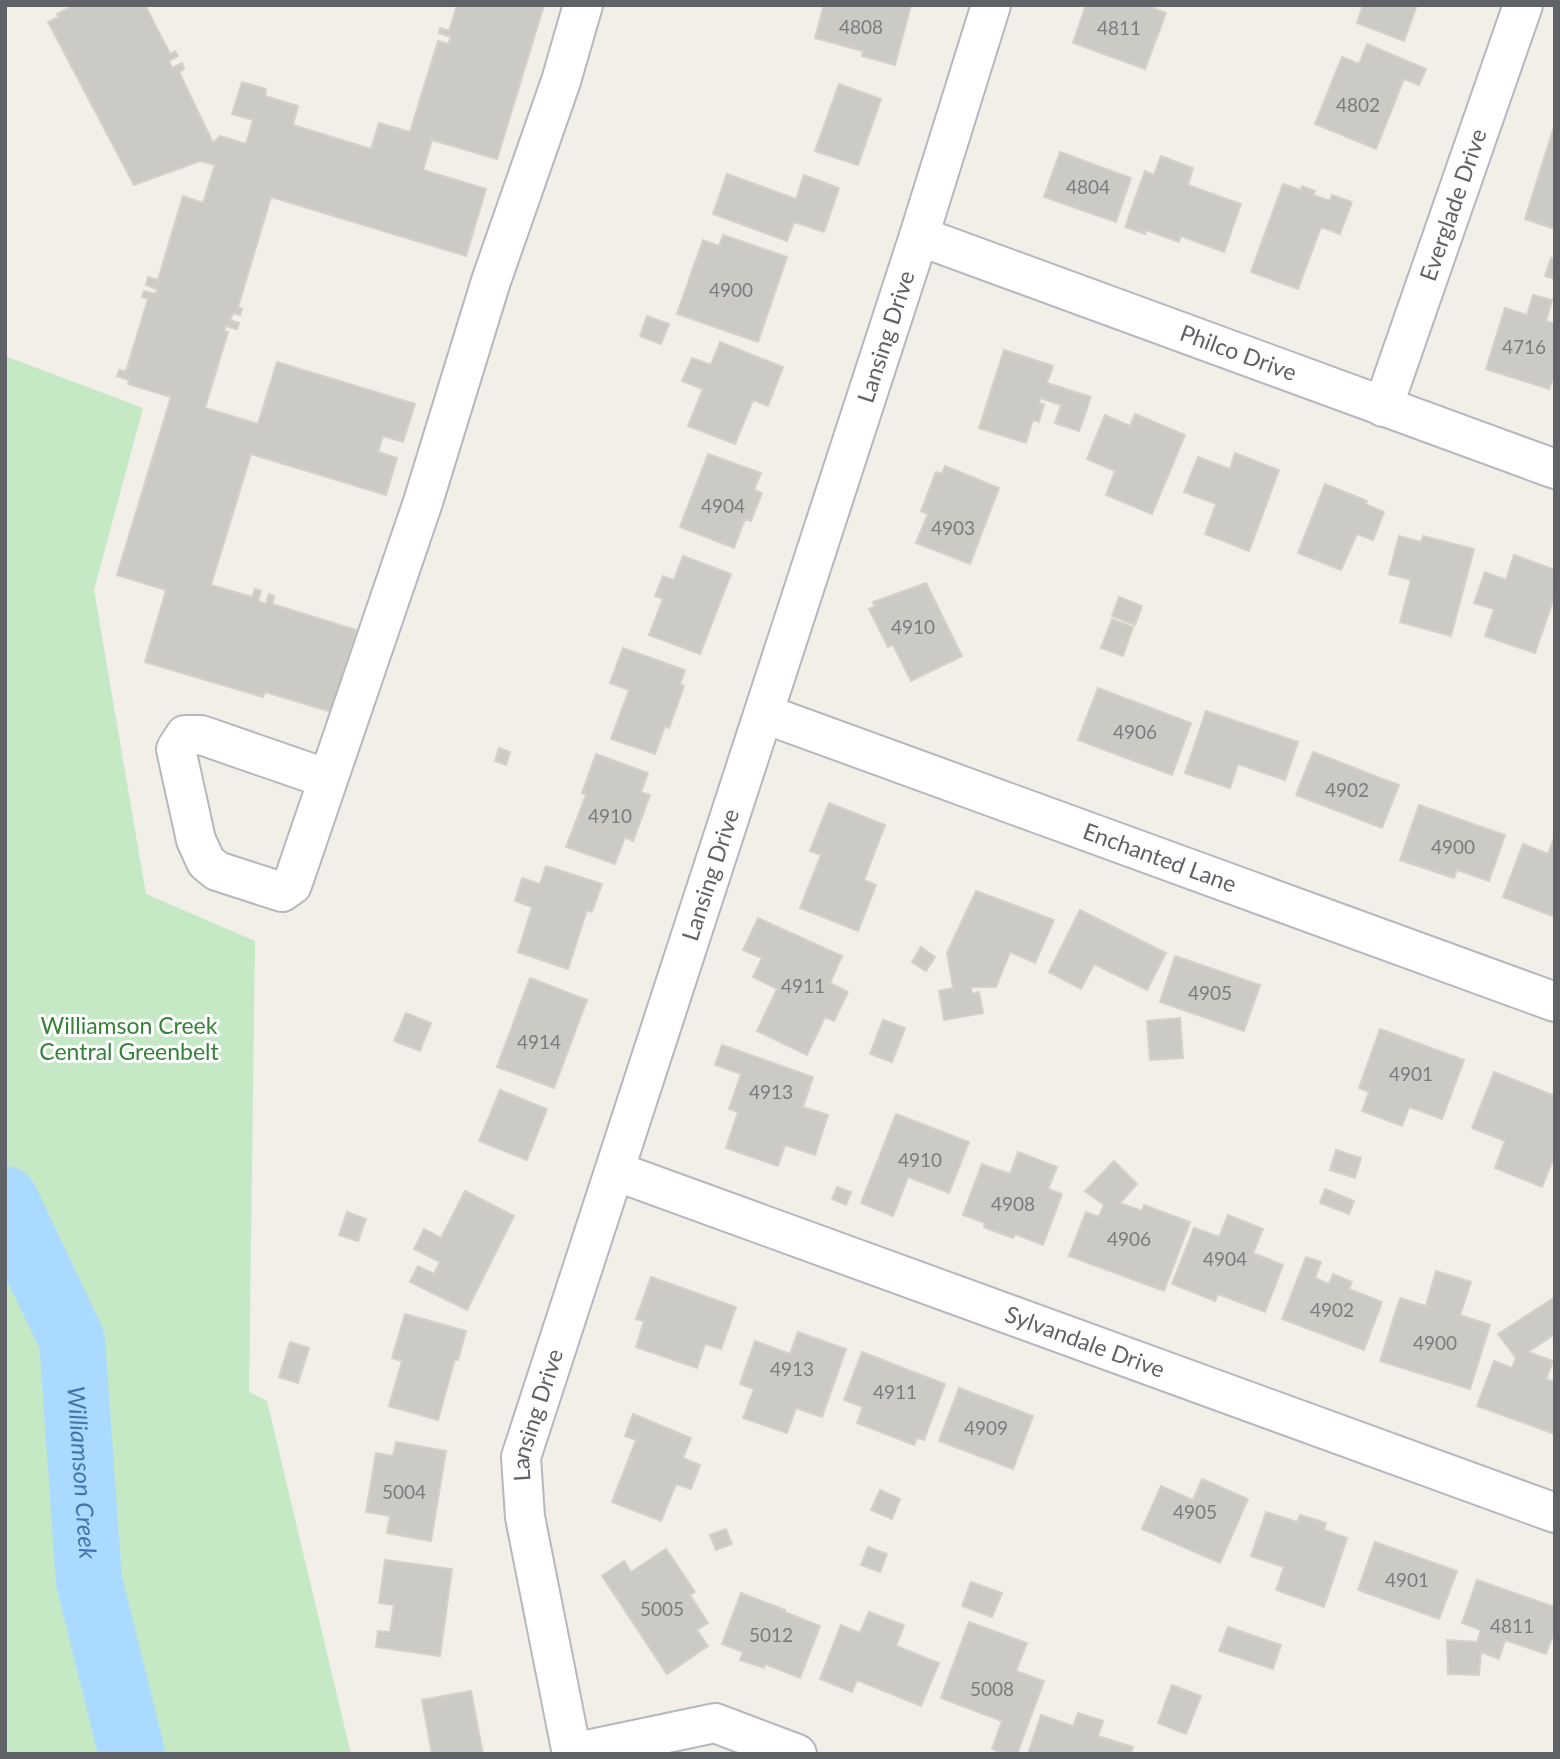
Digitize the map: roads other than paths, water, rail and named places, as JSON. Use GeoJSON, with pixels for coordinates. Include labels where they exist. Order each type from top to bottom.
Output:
{"type":"FeatureCollection","features":[{"type":"Feature","properties":{"kind":"street"},"geometry":{"type":"LineString","coordinates":[[328,779],[201,735],[185,735],[176,749],[196,840],[206,862],[217,871],[282,892],[292,885],[423,502],[491,281],[561,81],[583,5]]}},
{"type":"Feature","properties":{"kind":"street","name":"Lansing Drive"},"geometry":{"type":"LineString","coordinates":[[572,1754],[525,1517],[521,1457],[765,714],[991,5]]}},
{"type":"Feature","properties":{"kind":"street","name":"Everglade Drive"},"geometry":{"type":"LineString","coordinates":[[1382,407],[1523,5]]}},
{"type":"Feature","properties":{"kind":"street","name":"Philco Drive"},"geometry":{"type":"LineString","coordinates":[[919,236],[1555,469]]}},
{"type":"Feature","properties":{"kind":"street","name":"Enchanted Lane"},"geometry":{"type":"LineString","coordinates":[[765,714],[1555,1002]]}},
{"type":"Feature","properties":{"kind":"street","name":"Sylvandale Drive"},"geometry":{"type":"LineString","coordinates":[[615,1171],[1555,1513]]}},
{"type":"Feature","properties":{"kind":"street"},"geometry":{"type":"LineString","coordinates":[[572,1754],[715,1723],[797,1754]]}},
{"type":"Feature","properties":{"kind":"waterway","name":"Williamson Creek"},"geometry":{"type":"LineString","coordinates":[[5,1199],[72,1340],[89,1581],[132,1754]]}},
{"type":"Feature","properties":{"kind":"park label","name":"Williamson Creek Central Greenbelt"},"geometry":{"type":"Point","coordinates":[129,1039]}}]}
